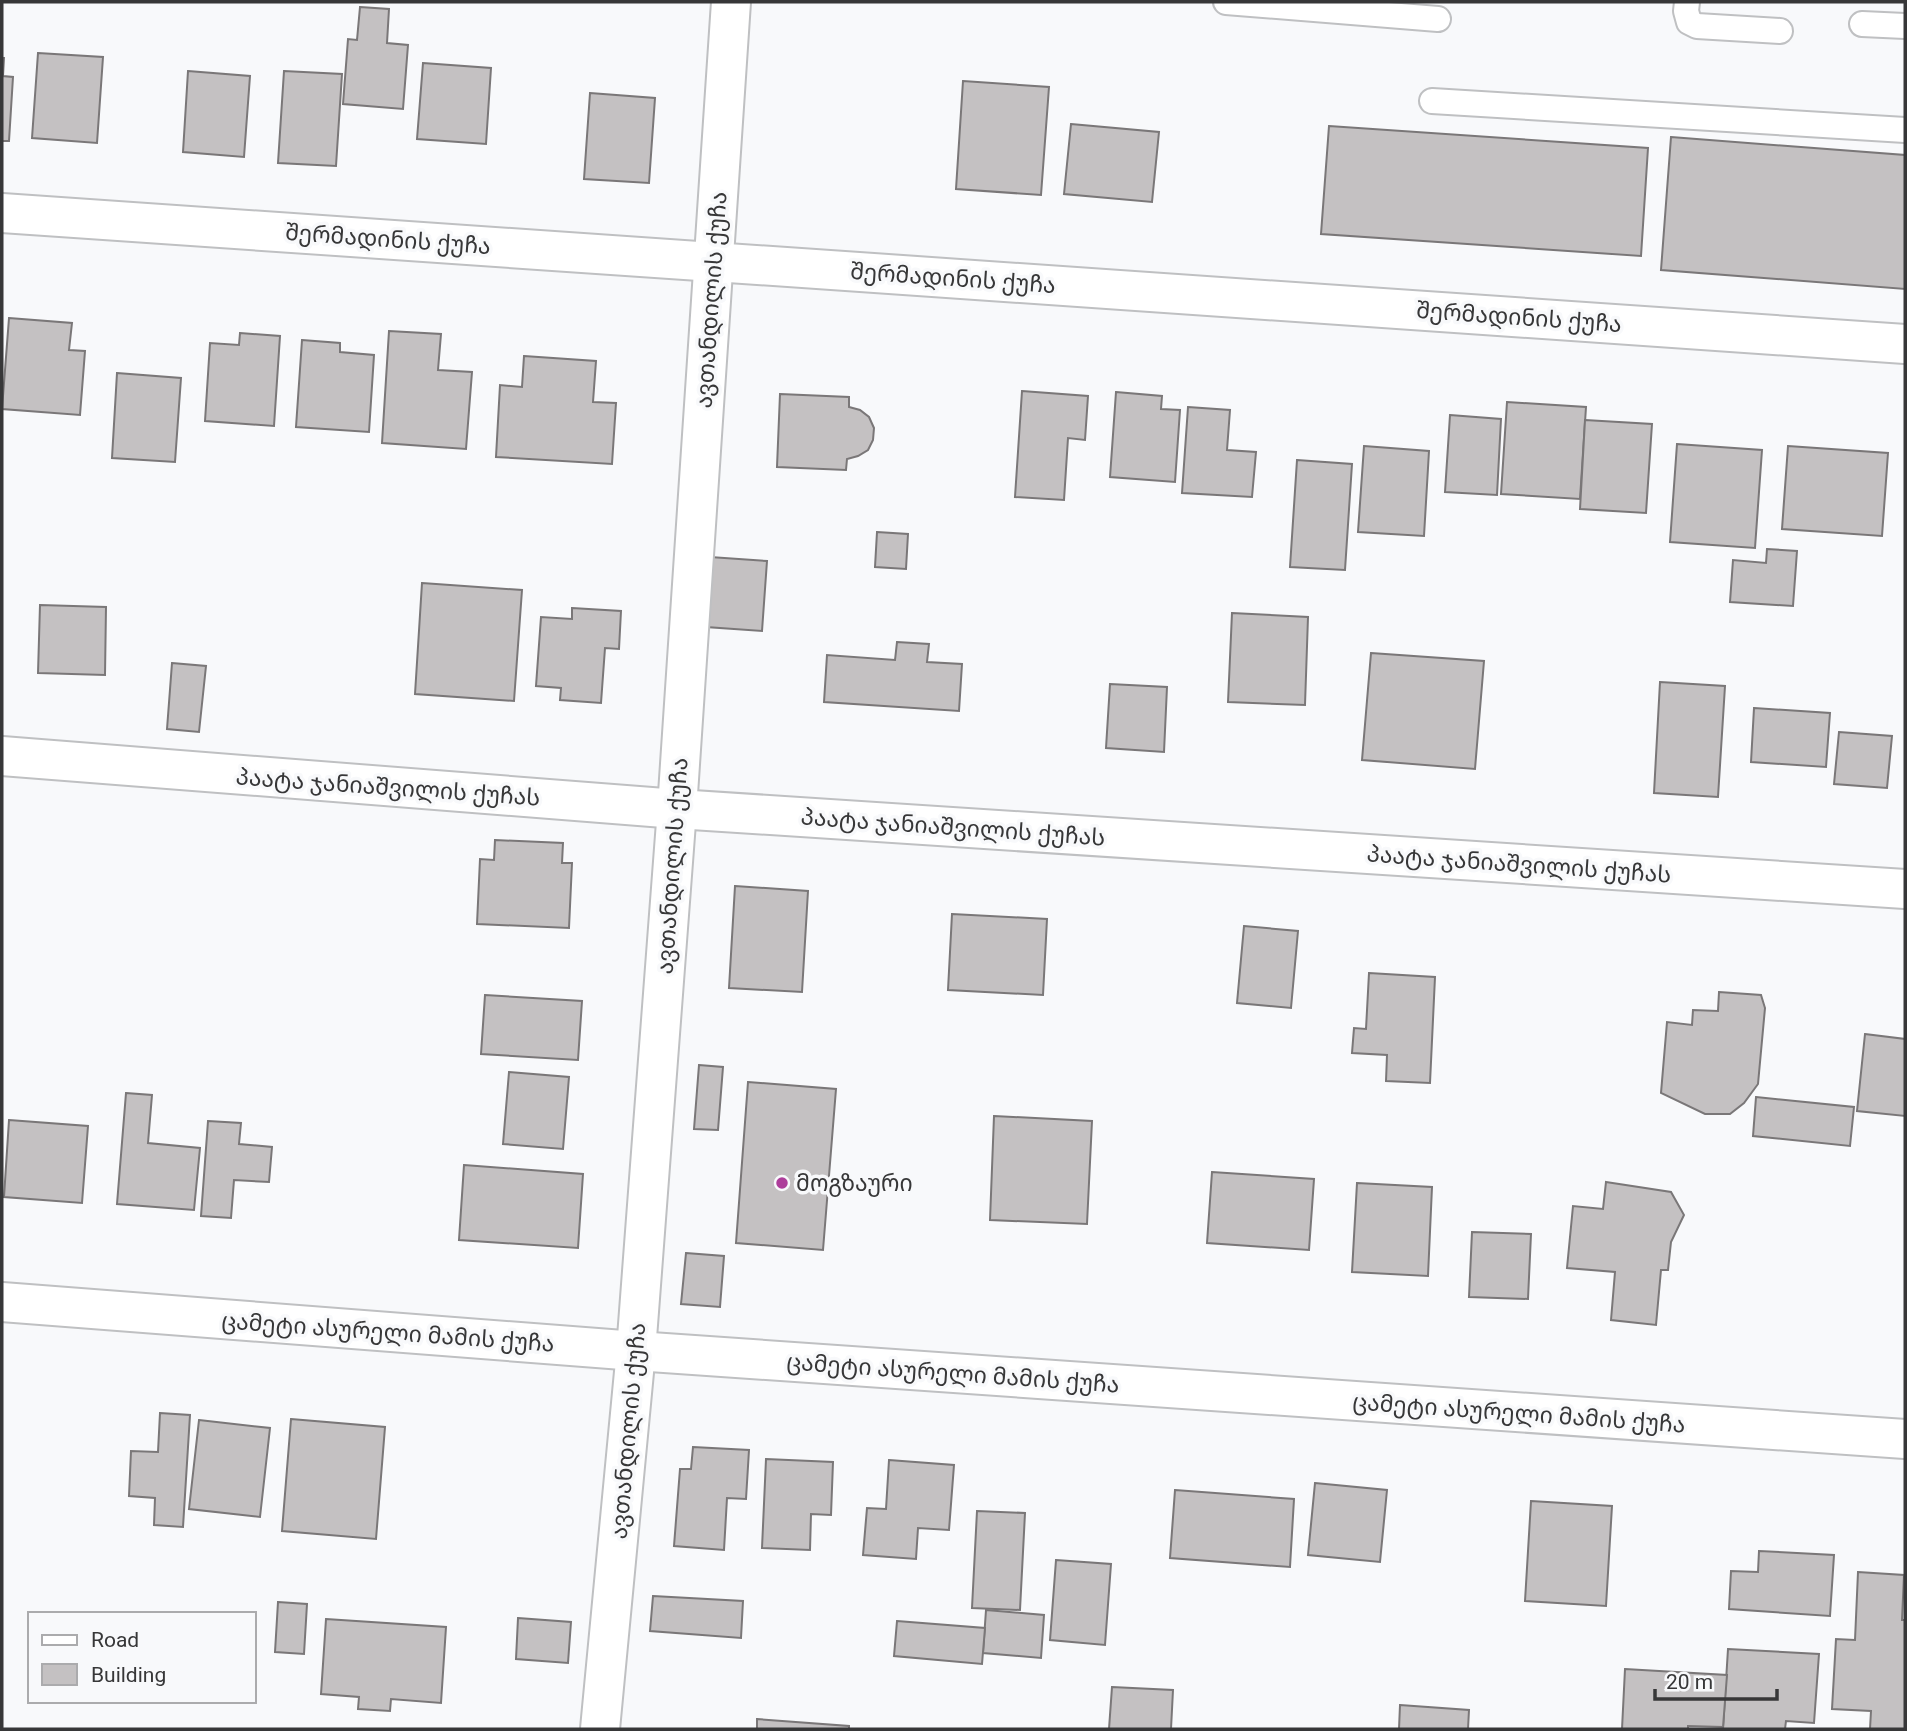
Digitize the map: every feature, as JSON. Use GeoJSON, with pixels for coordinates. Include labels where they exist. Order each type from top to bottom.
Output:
{"type":"FeatureCollection","features":[{"type":"Feature","properties":{"kind":"street","name":"ავთანდილის ქუჩა"},"geometry":{"type":"LineString","coordinates":[[600,1729],[636,1351],[677,809],[732,2]]}},
{"type":"Feature","properties":{"kind":"street","name":"შერმადინის ქუჩა"},"geometry":{"type":"LineString","coordinates":[[2,213],[1905,344]]}},
{"type":"Feature","properties":{"kind":"street","name":"პაატა ჯანიაშვილის ქუჩას"},"geometry":{"type":"LineString","coordinates":[[2,757],[677,809],[1905,889]]}},
{"type":"Feature","properties":{"kind":"street","name":"ცამეტი ასურელი მამის ქუჩა"},"geometry":{"type":"LineString","coordinates":[[2,1302],[636,1351],[1905,1439]]}},
{"type":"Feature","properties":{"kind":"lane"},"geometry":{"type":"LineString","coordinates":[[1226,2],[1438,19]]}},
{"type":"Feature","properties":{"kind":"lane"},"geometry":{"type":"LineString","coordinates":[[1687,2],[1689,22],[1697,26],[1780,32]]}},
{"type":"Feature","properties":{"kind":"lane"},"geometry":{"type":"LineString","coordinates":[[1862,24],[1905,26]]}},
{"type":"Feature","properties":{"kind":"lane"},"geometry":{"type":"LineString","coordinates":[[1432,101],[1905,130]]}},
{"type":"Feature","properties":{"kind":"building"},"geometry":{"type":"Polygon","coordinates":[[[360,7],[389,9],[387,43],[408,45],[403,109],[343,104],[348,39],[357,40],[360,7]]]}},
{"type":"Feature","properties":{"kind":"building"},"geometry":{"type":"Polygon","coordinates":[[[38,53],[103,57],[97,143],[32,138],[38,53]]]}},
{"type":"Feature","properties":{"kind":"building"},"geometry":{"type":"Polygon","coordinates":[[[2,58],[3,76],[13,77],[9,141],[2,141],[2,58]]]}},
{"type":"Feature","properties":{"kind":"building"},"geometry":{"type":"Polygon","coordinates":[[[423,63],[491,68],[486,144],[417,139],[423,63]]]}},
{"type":"Feature","properties":{"kind":"building"},"geometry":{"type":"Polygon","coordinates":[[[188,71],[250,76],[244,157],[183,152],[188,71]]]}},
{"type":"Feature","properties":{"kind":"building"},"geometry":{"type":"Polygon","coordinates":[[[284,71],[342,74],[336,166],[278,163],[284,71]]]}},
{"type":"Feature","properties":{"kind":"building"},"geometry":{"type":"Polygon","coordinates":[[[963,81],[1049,87],[1041,195],[956,189],[963,81]]]}},
{"type":"Feature","properties":{"kind":"building"},"geometry":{"type":"Polygon","coordinates":[[[590,93],[655,98],[649,183],[584,179],[590,93]]]}},
{"type":"Feature","properties":{"kind":"building"},"geometry":{"type":"Polygon","coordinates":[[[1071,124],[1159,132],[1152,202],[1064,194],[1071,124]]]}},
{"type":"Feature","properties":{"kind":"building"},"geometry":{"type":"Polygon","coordinates":[[[1329,126],[1648,148],[1641,256],[1321,234],[1329,126]]]}},
{"type":"Feature","properties":{"kind":"building"},"geometry":{"type":"Polygon","coordinates":[[[1671,137],[1905,155],[1905,289],[1661,270],[1671,137]]]}},
{"type":"Feature","properties":{"kind":"building"},"geometry":{"type":"Polygon","coordinates":[[[9,318],[72,323],[69,350],[85,351],[80,415],[2,409],[9,318]]]}},
{"type":"Feature","properties":{"kind":"building"},"geometry":{"type":"Polygon","coordinates":[[[389,331],[441,334],[438,370],[472,372],[466,449],[382,443],[389,331]]]}},
{"type":"Feature","properties":{"kind":"building"},"geometry":{"type":"Polygon","coordinates":[[[240,333],[280,336],[274,426],[205,421],[210,343],[239,345],[240,333]]]}},
{"type":"Feature","properties":{"kind":"building"},"geometry":{"type":"Polygon","coordinates":[[[302,340],[340,343],[340,352],[374,355],[369,432],[296,427],[302,340]]]}},
{"type":"Feature","properties":{"kind":"building"},"geometry":{"type":"Polygon","coordinates":[[[524,356],[596,361],[593,402],[616,403],[612,464],[496,457],[500,385],[522,387],[524,356]]]}},
{"type":"Feature","properties":{"kind":"building"},"geometry":{"type":"Polygon","coordinates":[[[117,373],[181,378],[175,462],[112,458],[117,373]]]}},
{"type":"Feature","properties":{"kind":"building"},"geometry":{"type":"Polygon","coordinates":[[[1022,391],[1088,396],[1085,440],[1068,438],[1064,500],[1015,497],[1022,391]]]}},
{"type":"Feature","properties":{"kind":"building"},"geometry":{"type":"Polygon","coordinates":[[[1116,392],[1162,396],[1161,409],[1180,410],[1175,482],[1110,477],[1116,392]]]}},
{"type":"Feature","properties":{"kind":"building"},"geometry":{"type":"Polygon","coordinates":[[[780,394],[849,397],[849,407],[860,410],[869,417],[874,428],[873,440],[868,450],[847,459],[846,470],[777,467],[780,394]]]}},
{"type":"Feature","properties":{"kind":"building"},"geometry":{"type":"Polygon","coordinates":[[[1507,402],[1586,407],[1580,499],[1501,494],[1507,402]]]}},
{"type":"Feature","properties":{"kind":"building"},"geometry":{"type":"Polygon","coordinates":[[[1188,407],[1230,410],[1227,450],[1256,452],[1252,497],[1182,493],[1188,407]]]}},
{"type":"Feature","properties":{"kind":"building"},"geometry":{"type":"Polygon","coordinates":[[[1450,415],[1501,419],[1497,495],[1445,492],[1450,415]]]}},
{"type":"Feature","properties":{"kind":"building"},"geometry":{"type":"Polygon","coordinates":[[[1585,420],[1652,424],[1646,513],[1580,509],[1585,420]]]}},
{"type":"Feature","properties":{"kind":"building"},"geometry":{"type":"Polygon","coordinates":[[[1677,444],[1762,450],[1755,548],[1670,542],[1677,444]]]}},
{"type":"Feature","properties":{"kind":"building"},"geometry":{"type":"Polygon","coordinates":[[[1364,446],[1429,451],[1424,536],[1358,532],[1364,446]]]}},
{"type":"Feature","properties":{"kind":"building"},"geometry":{"type":"Polygon","coordinates":[[[1788,446],[1888,453],[1882,536],[1782,529],[1788,446]]]}},
{"type":"Feature","properties":{"kind":"building"},"geometry":{"type":"Polygon","coordinates":[[[1297,460],[1352,464],[1345,570],[1290,567],[1297,460]]]}},
{"type":"Feature","properties":{"kind":"building"},"geometry":{"type":"Polygon","coordinates":[[[877,532],[908,534],[906,569],[875,567],[877,532]]]}},
{"type":"Feature","properties":{"kind":"building"},"geometry":{"type":"Polygon","coordinates":[[[1767,549],[1797,551],[1793,606],[1730,602],[1733,560],[1766,563],[1767,549]]]}},
{"type":"Feature","properties":{"kind":"building"},"geometry":{"type":"Polygon","coordinates":[[[710,557],[767,561],[762,631],[706,627],[710,557]]]}},
{"type":"Feature","properties":{"kind":"building"},"geometry":{"type":"Polygon","coordinates":[[[422,583],[522,590],[514,701],[415,694],[422,583]]]}},
{"type":"Feature","properties":{"kind":"building"},"geometry":{"type":"Polygon","coordinates":[[[40,605],[106,607],[105,675],[38,673],[40,605]]]}},
{"type":"Feature","properties":{"kind":"building"},"geometry":{"type":"Polygon","coordinates":[[[572,608],[621,611],[619,649],[605,648],[601,703],[560,700],[561,688],[536,686],[541,617],[572,619],[572,608]]]}},
{"type":"Feature","properties":{"kind":"building"},"geometry":{"type":"Polygon","coordinates":[[[1232,613],[1308,617],[1305,705],[1228,702],[1232,613]]]}},
{"type":"Feature","properties":{"kind":"building"},"geometry":{"type":"Polygon","coordinates":[[[897,642],[929,644],[927,662],[962,664],[959,711],[824,702],[827,655],[895,660],[897,642]]]}},
{"type":"Feature","properties":{"kind":"building"},"geometry":{"type":"Polygon","coordinates":[[[1371,653],[1484,661],[1475,769],[1362,760],[1371,653]]]}},
{"type":"Feature","properties":{"kind":"building"},"geometry":{"type":"Polygon","coordinates":[[[172,663],[206,666],[199,732],[167,729],[172,663]]]}},
{"type":"Feature","properties":{"kind":"building"},"geometry":{"type":"Polygon","coordinates":[[[1660,682],[1725,686],[1718,797],[1654,793],[1660,682]]]}},
{"type":"Feature","properties":{"kind":"building"},"geometry":{"type":"Polygon","coordinates":[[[1110,684],[1167,687],[1164,752],[1106,748],[1110,684]]]}},
{"type":"Feature","properties":{"kind":"building"},"geometry":{"type":"Polygon","coordinates":[[[1754,708],[1830,713],[1826,767],[1751,762],[1754,708]]]}},
{"type":"Feature","properties":{"kind":"building"},"geometry":{"type":"Polygon","coordinates":[[[1839,732],[1892,736],[1887,788],[1834,784],[1839,732]]]}},
{"type":"Feature","properties":{"kind":"building"},"geometry":{"type":"Polygon","coordinates":[[[495,840],[563,843],[562,863],[572,863],[569,928],[477,924],[480,859],[494,860],[495,840]]]}},
{"type":"Feature","properties":{"kind":"building"},"geometry":{"type":"Polygon","coordinates":[[[735,886],[808,891],[802,992],[729,988],[735,886]]]}},
{"type":"Feature","properties":{"kind":"building"},"geometry":{"type":"Polygon","coordinates":[[[952,914],[1047,919],[1043,995],[948,990],[952,914]]]}},
{"type":"Feature","properties":{"kind":"building"},"geometry":{"type":"Polygon","coordinates":[[[1244,926],[1298,931],[1291,1008],[1237,1003],[1244,926]]]}},
{"type":"Feature","properties":{"kind":"building"},"geometry":{"type":"Polygon","coordinates":[[[1369,973],[1435,977],[1430,1083],[1386,1081],[1387,1055],[1352,1053],[1354,1028],[1366,1029],[1369,973]]]}},
{"type":"Feature","properties":{"kind":"building"},"geometry":{"type":"Polygon","coordinates":[[[1719,992],[1761,995],[1765,1008],[1758,1084],[1744,1103],[1730,1114],[1705,1114],[1661,1093],[1667,1022],[1692,1025],[1693,1010],[1718,1011],[1719,992]]]}},
{"type":"Feature","properties":{"kind":"building"},"geometry":{"type":"Polygon","coordinates":[[[485,995],[582,1001],[578,1060],[481,1054],[485,995]]]}},
{"type":"Feature","properties":{"kind":"building"},"geometry":{"type":"Polygon","coordinates":[[[1865,1034],[1905,1039],[1905,1116],[1857,1111],[1865,1034]]]}},
{"type":"Feature","properties":{"kind":"building"},"geometry":{"type":"Polygon","coordinates":[[[699,1065],[723,1067],[718,1130],[694,1129],[699,1065]]]}},
{"type":"Feature","properties":{"kind":"building"},"geometry":{"type":"Polygon","coordinates":[[[509,1072],[569,1077],[563,1149],[503,1144],[509,1072]]]}},
{"type":"Feature","properties":{"kind":"building"},"geometry":{"type":"Polygon","coordinates":[[[748,1082],[836,1089],[823,1250],[736,1243],[748,1082]]]}},
{"type":"Feature","properties":{"kind":"building"},"geometry":{"type":"Polygon","coordinates":[[[126,1093],[152,1095],[148,1143],[200,1148],[194,1210],[117,1204],[126,1093]]]}},
{"type":"Feature","properties":{"kind":"building"},"geometry":{"type":"Polygon","coordinates":[[[1756,1097],[1854,1107],[1850,1146],[1753,1136],[1756,1097]]]}},
{"type":"Feature","properties":{"kind":"building"},"geometry":{"type":"Polygon","coordinates":[[[994,1116],[1092,1121],[1087,1224],[990,1220],[994,1116]]]}},
{"type":"Feature","properties":{"kind":"building"},"geometry":{"type":"Polygon","coordinates":[[[9,1120],[88,1126],[82,1203],[4,1197],[9,1120]]]}},
{"type":"Feature","properties":{"kind":"building"},"geometry":{"type":"Polygon","coordinates":[[[208,1121],[241,1123],[239,1144],[272,1147],[269,1182],[234,1180],[231,1218],[201,1216],[208,1121]]]}},
{"type":"Feature","properties":{"kind":"building"},"geometry":{"type":"Polygon","coordinates":[[[464,1165],[583,1174],[578,1248],[459,1240],[464,1165]]]}},
{"type":"Feature","properties":{"kind":"building"},"geometry":{"type":"Polygon","coordinates":[[[1212,1172],[1314,1179],[1309,1250],[1207,1243],[1212,1172]]]}},
{"type":"Feature","properties":{"kind":"building"},"geometry":{"type":"Polygon","coordinates":[[[1606,1182],[1671,1192],[1684,1215],[1671,1242],[1668,1270],[1661,1270],[1656,1325],[1611,1320],[1615,1272],[1567,1268],[1573,1206],[1603,1209],[1606,1182]]]}},
{"type":"Feature","properties":{"kind":"building"},"geometry":{"type":"Polygon","coordinates":[[[1357,1183],[1432,1187],[1428,1276],[1352,1272],[1357,1183]]]}},
{"type":"Feature","properties":{"kind":"building"},"geometry":{"type":"Polygon","coordinates":[[[1472,1232],[1531,1234],[1528,1299],[1469,1297],[1472,1232]]]}},
{"type":"Feature","properties":{"kind":"building"},"geometry":{"type":"Polygon","coordinates":[[[686,1253],[724,1256],[720,1307],[681,1304],[686,1253]]]}},
{"type":"Feature","properties":{"kind":"building"},"geometry":{"type":"Polygon","coordinates":[[[160,1413],[190,1415],[183,1527],[154,1525],[155,1498],[129,1496],[131,1451],[158,1452],[160,1413]]]}},
{"type":"Feature","properties":{"kind":"building"},"geometry":{"type":"Polygon","coordinates":[[[291,1419],[385,1427],[376,1539],[282,1531],[291,1419]]]}},
{"type":"Feature","properties":{"kind":"building"},"geometry":{"type":"Polygon","coordinates":[[[199,1420],[270,1428],[260,1517],[189,1509],[199,1420]]]}},
{"type":"Feature","properties":{"kind":"building"},"geometry":{"type":"Polygon","coordinates":[[[693,1447],[749,1450],[746,1499],[727,1498],[724,1550],[674,1546],[680,1469],[691,1469],[693,1447]]]}},
{"type":"Feature","properties":{"kind":"building"},"geometry":{"type":"Polygon","coordinates":[[[766,1459],[833,1462],[831,1515],[811,1514],[810,1550],[762,1548],[766,1459]]]}},
{"type":"Feature","properties":{"kind":"building"},"geometry":{"type":"Polygon","coordinates":[[[889,1460],[954,1465],[949,1530],[918,1528],[916,1559],[863,1555],[867,1508],[886,1509],[889,1460]]]}},
{"type":"Feature","properties":{"kind":"building"},"geometry":{"type":"Polygon","coordinates":[[[1315,1483],[1387,1490],[1380,1562],[1308,1555],[1315,1483]]]}},
{"type":"Feature","properties":{"kind":"building"},"geometry":{"type":"Polygon","coordinates":[[[1175,1490],[1294,1499],[1290,1567],[1170,1558],[1175,1490]]]}},
{"type":"Feature","properties":{"kind":"building"},"geometry":{"type":"Polygon","coordinates":[[[1531,1501],[1612,1506],[1606,1606],[1525,1601],[1531,1501]]]}},
{"type":"Feature","properties":{"kind":"building"},"geometry":{"type":"Polygon","coordinates":[[[977,1511],[1025,1513],[1020,1610],[972,1608],[977,1511]]]}},
{"type":"Feature","properties":{"kind":"building"},"geometry":{"type":"Polygon","coordinates":[[[1759,1551],[1834,1555],[1830,1616],[1729,1609],[1731,1571],[1758,1572],[1759,1551]]]}},
{"type":"Feature","properties":{"kind":"building"},"geometry":{"type":"Polygon","coordinates":[[[1056,1560],[1111,1564],[1105,1645],[1050,1640],[1056,1560]]]}},
{"type":"Feature","properties":{"kind":"building"},"geometry":{"type":"Polygon","coordinates":[[[1858,1572],[1904,1575],[1902,1620],[1905,1620],[1905,1729],[1870,1729],[1871,1711],[1832,1709],[1836,1639],[1855,1640],[1858,1572]]]}},
{"type":"Feature","properties":{"kind":"building"},"geometry":{"type":"Polygon","coordinates":[[[653,1596],[743,1601],[741,1638],[650,1631],[653,1596]]]}},
{"type":"Feature","properties":{"kind":"building"},"geometry":{"type":"Polygon","coordinates":[[[278,1602],[307,1604],[304,1654],[275,1652],[278,1602]]]}},
{"type":"Feature","properties":{"kind":"building"},"geometry":{"type":"Polygon","coordinates":[[[986,1610],[1044,1615],[1041,1658],[983,1653],[986,1610]]]}},
{"type":"Feature","properties":{"kind":"building"},"geometry":{"type":"Polygon","coordinates":[[[518,1618],[571,1622],[568,1663],[516,1659],[518,1618]]]}},
{"type":"Feature","properties":{"kind":"building"},"geometry":{"type":"Polygon","coordinates":[[[326,1619],[446,1627],[441,1703],[391,1699],[390,1711],[358,1709],[359,1697],[321,1694],[326,1619]]]}},
{"type":"Feature","properties":{"kind":"building"},"geometry":{"type":"Polygon","coordinates":[[[897,1621],[985,1628],[982,1664],[894,1656],[897,1621]]]}},
{"type":"Feature","properties":{"kind":"building"},"geometry":{"type":"Polygon","coordinates":[[[1728,1649],[1819,1654],[1814,1723],[1786,1721],[1785,1729],[1723,1729],[1728,1649]]]}},
{"type":"Feature","properties":{"kind":"building"},"geometry":{"type":"Polygon","coordinates":[[[1625,1669],[1727,1675],[1723,1727],[1622,1729],[1625,1669]]]}},
{"type":"Feature","properties":{"kind":"building"},"geometry":{"type":"Polygon","coordinates":[[[1112,1687],[1173,1690],[1171,1729],[1109,1729],[1112,1687]]]}},
{"type":"Feature","properties":{"kind":"building"},"geometry":{"type":"Polygon","coordinates":[[[1400,1705],[1469,1710],[1468,1729],[1399,1729],[1400,1705]]]}},
{"type":"Feature","properties":{"kind":"building"},"geometry":{"type":"Polygon","coordinates":[[[757,1719],[849,1726],[849,1729],[757,1729],[757,1719]]]}},
{"type":"Feature","properties":{"kind":"place","name":"მოგზაური"},"geometry":{"type":"Point","coordinates":[782,1183]}}]}
